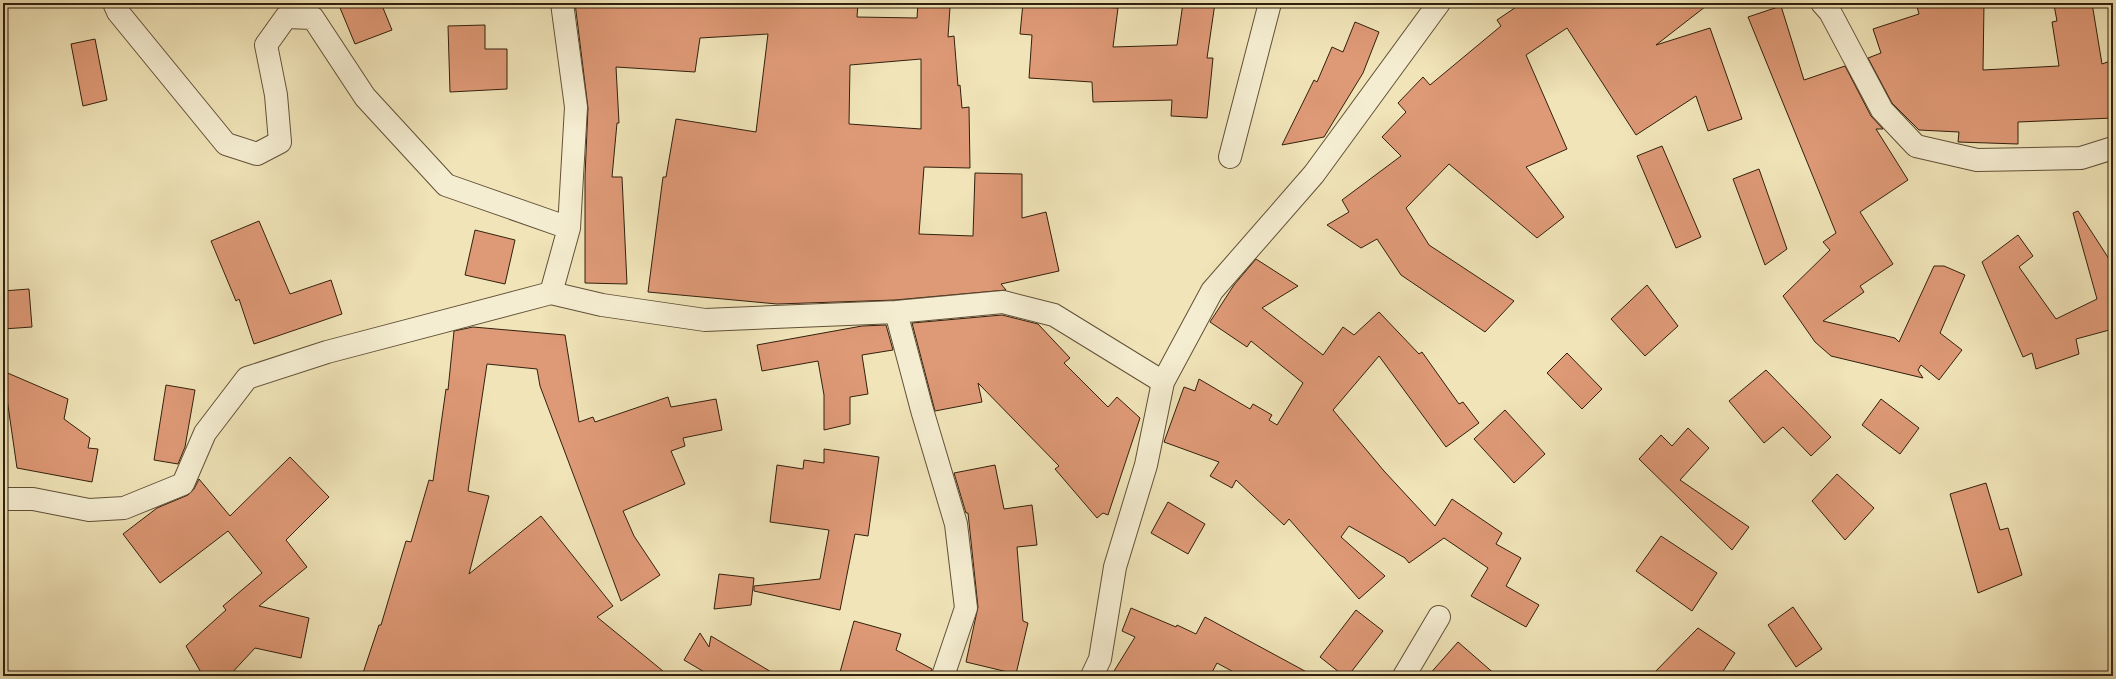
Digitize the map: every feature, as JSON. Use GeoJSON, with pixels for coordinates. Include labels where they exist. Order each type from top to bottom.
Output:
{"type":"FeatureCollection","features":[{"type":"Feature","properties":{"kind":"street"},"geometry":{"type":"LineString","coordinates":[[114,3],[118,12],[226,144],[257,154],[280,142],[276,94],[266,45],[286,18],[313,18],[365,97],[446,185],[569,228]]}},
{"type":"Feature","properties":{"kind":"street"},"geometry":{"type":"LineString","coordinates":[[551,293],[569,228],[576,107],[562,3]]}},
{"type":"Feature","properties":{"kind":"street"},"geometry":{"type":"LineString","coordinates":[[1230,157],[1270,3]]}},
{"type":"Feature","properties":{"kind":"street"},"geometry":{"type":"LineString","coordinates":[[1092,676],[1100,659],[1115,566],[1146,465],[1163,382],[1212,291],[1314,174],[1439,3]]}},
{"type":"Feature","properties":{"kind":"street"},"geometry":{"type":"LineString","coordinates":[[1822,3],[1830,12],[1882,110],[1916,146],[1977,160],[2081,158],[2113,148]]}},
{"type":"Feature","properties":{"kind":"street"},"geometry":{"type":"LineString","coordinates":[[3,499],[34,499],[89,510],[124,508],[183,484],[205,433],[247,378],[327,352],[551,293],[602,305],[705,320],[896,312],[1003,302],[1054,315],[1163,382]]}},
{"type":"Feature","properties":{"kind":"street"},"geometry":{"type":"LineString","coordinates":[[896,312],[922,410],[956,524],[966,608],[944,676]]}},
{"type":"Feature","properties":{"kind":"street"},"geometry":{"type":"LineString","coordinates":[[1404,676],[1439,617]]}},
{"type":"Feature","properties":{"kind":"building"},"geometry":{"type":"Polygon","coordinates":[[[338,3],[381,3],[392,30],[355,44],[338,3]]]}},
{"type":"Feature","properties":{"kind":"building"},"geometry":{"type":"Polygon","coordinates":[[[575,3],[780,3],[780,5],[858,3],[857,17],[917,18],[918,3],[950,7],[948,37],[954,36],[958,86],[960,85],[962,108],[969,107],[970,168],[924,167],[919,234],[973,236],[975,173],[1022,174],[1022,218],[1046,212],[1059,271],[1001,284],[1006,290],[895,300],[777,304],[648,292],[663,177],[666,177],[676,119],[756,132],[768,34],[700,38],[695,72],[616,67],[619,123],[617,123],[612,177],[622,177],[627,284],[585,283],[585,176],[588,108],[575,3]],[[921,59],[850,65],[849,124],[921,129],[921,59]]]}},
{"type":"Feature","properties":{"kind":"building"},"geometry":{"type":"Polygon","coordinates":[[[1023,3],[1118,8],[1113,47],[1177,45],[1183,3],[1215,3],[1207,58],[1213,58],[1207,118],[1171,116],[1172,100],[1093,102],[1092,82],[1029,78],[1032,35],[1020,34],[1023,3]]]}},
{"type":"Feature","properties":{"kind":"building"},"geometry":{"type":"Polygon","coordinates":[[[1522,3],[1710,3],[1656,45],[1710,28],[1742,119],[1708,131],[1696,96],[1636,135],[1567,28],[1526,55],[1567,149],[1526,167],[1564,217],[1537,238],[1449,164],[1406,208],[1429,245],[1514,301],[1485,332],[1401,275],[1377,239],[1361,248],[1327,225],[1349,212],[1342,200],[1401,156],[1382,137],[1406,112],[1398,103],[1423,77],[1430,85],[1501,26],[1497,20],[1522,3]]]}},
{"type":"Feature","properties":{"kind":"building"},"geometry":{"type":"Polygon","coordinates":[[[1916,3],[1984,3],[1983,70],[2059,66],[2052,22],[2057,21],[2054,5],[2068,3],[2092,3],[2102,64],[2113,60],[2113,118],[2018,122],[2018,144],[1958,142],[1959,132],[1919,130],[1892,103],[1868,58],[1881,53],[1873,29],[1919,14],[1916,3]]]}},
{"type":"Feature","properties":{"kind":"building"},"geometry":{"type":"Polygon","coordinates":[[[1781,6],[1804,80],[1845,66],[1871,116],[1883,129],[1876,129],[1908,180],[1860,212],[1893,264],[1860,286],[1864,292],[1823,321],[1895,338],[1899,342],[1934,266],[1944,266],[1965,275],[1940,333],[1962,350],[1939,380],[1921,365],[1918,370],[1923,378],[1831,356],[1815,342],[1783,296],[1830,250],[1823,242],[1836,233],[1748,17],[1781,6]]]}},
{"type":"Feature","properties":{"kind":"building"},"geometry":{"type":"Polygon","coordinates":[[[1355,22],[1379,32],[1363,73],[1324,137],[1282,145],[1314,80],[1317,82],[1332,47],[1343,52],[1355,22]]]}},
{"type":"Feature","properties":{"kind":"building"},"geometry":{"type":"Polygon","coordinates":[[[485,25],[485,49],[507,49],[507,89],[450,92],[448,26],[485,25]]]}},
{"type":"Feature","properties":{"kind":"building"},"geometry":{"type":"Polygon","coordinates":[[[95,39],[107,100],[83,106],[71,44],[95,39]]]}},
{"type":"Feature","properties":{"kind":"building"},"geometry":{"type":"Polygon","coordinates":[[[1662,146],[1701,237],[1676,248],[1637,156],[1662,146]]]}},
{"type":"Feature","properties":{"kind":"building"},"geometry":{"type":"Polygon","coordinates":[[[1759,169],[1787,249],[1765,265],[1733,179],[1759,169]]]}},
{"type":"Feature","properties":{"kind":"building"},"geometry":{"type":"Polygon","coordinates":[[[2078,211],[2113,265],[2113,329],[2076,339],[2079,354],[2036,369],[2032,353],[2023,357],[1982,262],[2018,235],[2033,256],[2019,267],[2056,319],[2097,299],[2073,213],[2078,211]]]}},
{"type":"Feature","properties":{"kind":"building"},"geometry":{"type":"Polygon","coordinates":[[[259,221],[290,294],[331,280],[342,314],[254,344],[239,299],[236,301],[211,241],[259,221]]]}},
{"type":"Feature","properties":{"kind":"building"},"geometry":{"type":"Polygon","coordinates":[[[475,230],[515,240],[505,284],[465,275],[475,230]]]}},
{"type":"Feature","properties":{"kind":"building"},"geometry":{"type":"Polygon","coordinates":[[[1256,259],[1298,286],[1262,308],[1323,355],[1343,327],[1354,335],[1379,312],[1419,354],[1422,352],[1459,404],[1463,402],[1479,423],[1446,447],[1379,356],[1333,410],[1384,471],[1435,526],[1452,499],[1502,533],[1496,544],[1521,558],[1506,586],[1539,605],[1526,627],[1471,596],[1488,568],[1444,538],[1409,563],[1405,558],[1349,526],[1341,537],[1385,576],[1359,599],[1289,519],[1284,525],[1236,480],[1232,488],[1210,476],[1219,462],[1164,442],[1184,387],[1195,391],[1199,379],[1250,409],[1253,404],[1272,415],[1269,420],[1277,425],[1303,383],[1251,341],[1247,347],[1210,322],[1234,285],[1256,259]]]}},
{"type":"Feature","properties":{"kind":"building"},"geometry":{"type":"Polygon","coordinates":[[[1647,285],[1678,326],[1645,356],[1611,319],[1647,285]]]}},
{"type":"Feature","properties":{"kind":"building"},"geometry":{"type":"Polygon","coordinates":[[[29,289],[32,327],[3,329],[3,291],[29,289]]]}},
{"type":"Feature","properties":{"kind":"building"},"geometry":{"type":"Polygon","coordinates":[[[1002,315],[1038,324],[1070,358],[1064,363],[1108,407],[1117,397],[1140,418],[1108,515],[1103,513],[1097,518],[1055,469],[1059,466],[978,383],[982,402],[935,411],[912,323],[1002,315]]]}},
{"type":"Feature","properties":{"kind":"building"},"geometry":{"type":"Polygon","coordinates":[[[886,325],[893,350],[862,355],[868,394],[850,397],[850,424],[824,430],[824,395],[818,361],[762,371],[757,345],[862,326],[886,325]]]}},
{"type":"Feature","properties":{"kind":"building"},"geometry":{"type":"Polygon","coordinates":[[[473,327],[565,335],[579,422],[593,417],[595,422],[668,397],[671,407],[716,399],[722,430],[683,438],[685,446],[671,451],[685,484],[623,511],[634,536],[660,575],[621,601],[540,386],[537,369],[487,364],[468,491],[489,496],[469,574],[541,516],[613,606],[597,617],[669,676],[362,676],[379,625],[381,625],[406,541],[411,542],[429,480],[433,481],[446,389],[448,390],[454,331],[473,327]]]}},
{"type":"Feature","properties":{"kind":"building"},"geometry":{"type":"Polygon","coordinates":[[[1567,353],[1602,389],[1582,409],[1547,373],[1567,353]]]}},
{"type":"Feature","properties":{"kind":"building"},"geometry":{"type":"Polygon","coordinates":[[[1766,370],[1831,437],[1811,456],[1783,427],[1764,443],[1729,401],[1766,370]]]}},
{"type":"Feature","properties":{"kind":"building"},"geometry":{"type":"Polygon","coordinates":[[[3,371],[68,399],[64,419],[90,438],[88,448],[98,449],[92,482],[17,468],[3,371]]]}},
{"type":"Feature","properties":{"kind":"building"},"geometry":{"type":"Polygon","coordinates":[[[166,385],[195,390],[185,447],[178,464],[154,460],[166,385]]]}},
{"type":"Feature","properties":{"kind":"building"},"geometry":{"type":"Polygon","coordinates":[[[1881,399],[1919,428],[1900,454],[1862,425],[1881,399]]]}},
{"type":"Feature","properties":{"kind":"building"},"geometry":{"type":"Polygon","coordinates":[[[1505,410],[1545,454],[1514,483],[1474,439],[1505,410]]]}},
{"type":"Feature","properties":{"kind":"building"},"geometry":{"type":"Polygon","coordinates":[[[1688,428],[1709,448],[1680,480],[1749,527],[1732,550],[1639,459],[1661,435],[1672,446],[1688,428]]]}},
{"type":"Feature","properties":{"kind":"building"},"geometry":{"type":"Polygon","coordinates":[[[824,449],[879,457],[868,536],[855,534],[840,610],[754,591],[754,586],[820,579],[829,530],[770,522],[777,465],[803,469],[804,460],[824,463],[824,449]]]}},
{"type":"Feature","properties":{"kind":"building"},"geometry":{"type":"Polygon","coordinates":[[[290,457],[329,497],[286,540],[307,567],[259,606],[309,618],[301,658],[255,648],[229,676],[203,676],[186,646],[226,610],[223,606],[262,573],[228,531],[160,583],[123,534],[157,508],[188,495],[194,489],[199,479],[230,516],[290,457]]]}},
{"type":"Feature","properties":{"kind":"building"},"geometry":{"type":"Polygon","coordinates":[[[995,465],[1004,509],[1032,505],[1037,545],[1017,547],[1023,621],[1028,623],[1016,674],[966,662],[978,607],[968,513],[966,513],[954,473],[995,465]]]}},
{"type":"Feature","properties":{"kind":"building"},"geometry":{"type":"Polygon","coordinates":[[[1837,474],[1874,508],[1845,540],[1812,501],[1837,474]]]}},
{"type":"Feature","properties":{"kind":"building"},"geometry":{"type":"Polygon","coordinates":[[[1986,483],[2000,530],[2008,528],[2022,575],[1978,593],[1950,494],[1986,483]]]}},
{"type":"Feature","properties":{"kind":"building"},"geometry":{"type":"Polygon","coordinates":[[[1168,502],[1205,524],[1188,554],[1151,533],[1168,502]]]}},
{"type":"Feature","properties":{"kind":"building"},"geometry":{"type":"Polygon","coordinates":[[[1661,536],[1717,573],[1692,611],[1636,571],[1661,536]]]}},
{"type":"Feature","properties":{"kind":"building"},"geometry":{"type":"Polygon","coordinates":[[[719,574],[754,578],[751,605],[714,609],[719,574]]]}},
{"type":"Feature","properties":{"kind":"building"},"geometry":{"type":"Polygon","coordinates":[[[1793,607],[1822,649],[1796,667],[1768,625],[1793,607]]]}},
{"type":"Feature","properties":{"kind":"building"},"geometry":{"type":"Polygon","coordinates":[[[1131,608],[1176,627],[1177,625],[1196,634],[1205,617],[1314,676],[1241,676],[1217,663],[1210,676],[1111,676],[1135,637],[1122,631],[1131,608]]]}},
{"type":"Feature","properties":{"kind":"building"},"geometry":{"type":"Polygon","coordinates":[[[1356,610],[1383,631],[1348,676],[1344,676],[1320,657],[1356,610]]]}},
{"type":"Feature","properties":{"kind":"building"},"geometry":{"type":"Polygon","coordinates":[[[854,621],[901,634],[896,650],[932,669],[931,676],[839,676],[854,621]]]}},
{"type":"Feature","properties":{"kind":"building"},"geometry":{"type":"Polygon","coordinates":[[[1698,628],[1735,653],[1720,676],[1651,676],[1698,628]]]}},
{"type":"Feature","properties":{"kind":"building"},"geometry":{"type":"Polygon","coordinates":[[[700,633],[709,647],[711,636],[778,676],[706,676],[706,673],[684,660],[700,633]]]}},
{"type":"Feature","properties":{"kind":"building"},"geometry":{"type":"Polygon","coordinates":[[[1458,642],[1497,676],[1428,676],[1458,642]]]}}]}
